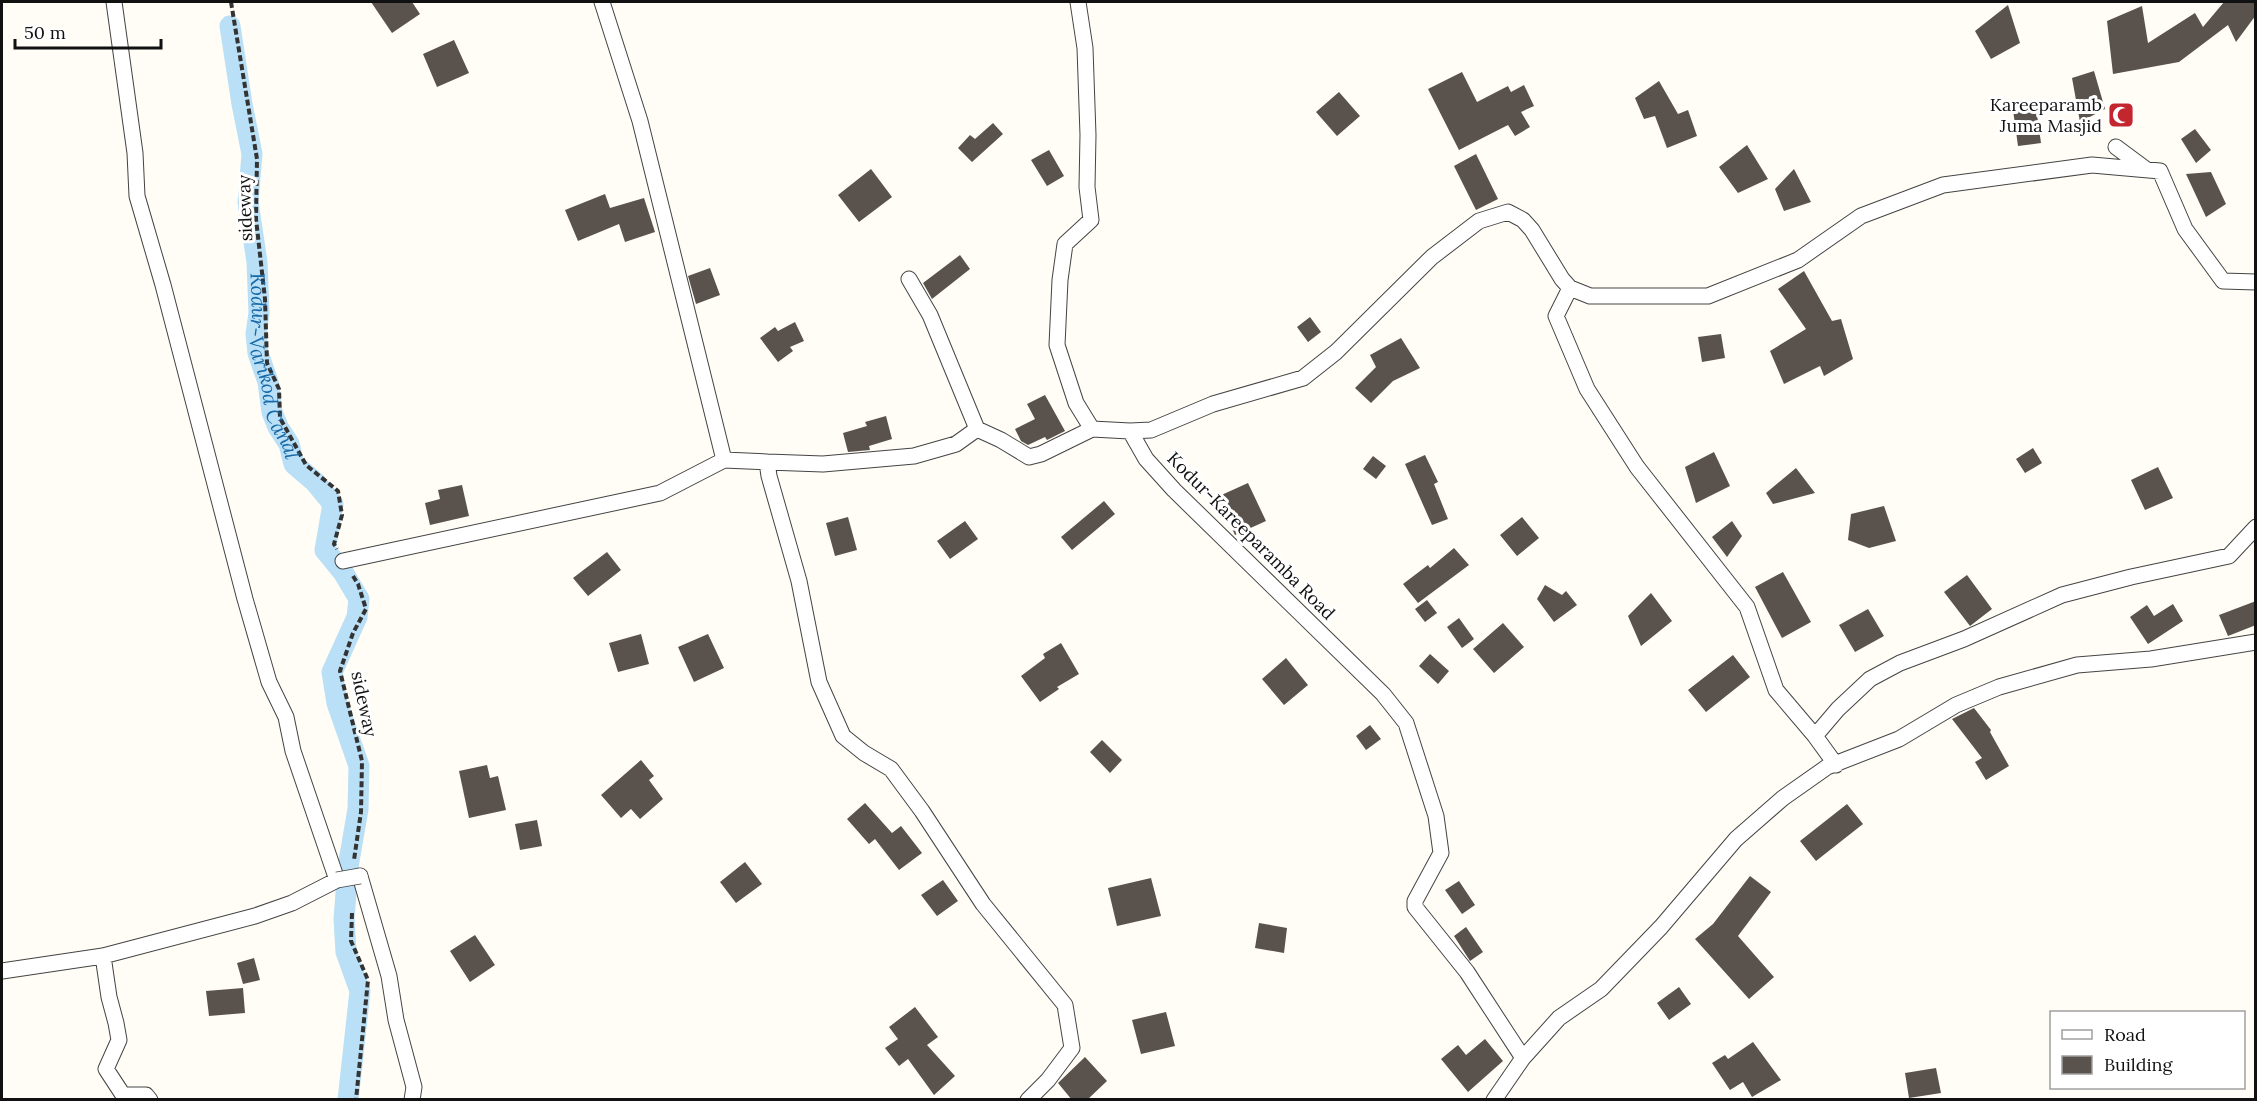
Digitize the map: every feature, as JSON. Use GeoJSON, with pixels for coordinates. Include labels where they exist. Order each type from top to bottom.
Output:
{"type":"FeatureCollection","features":[{"type":"Feature","properties":{"kind":"street"},"geometry":{"type":"LineString","coordinates":[[114,2],[135,153],[137,196],[163,285],[245,599],[269,682],[286,717],[293,751],[331,883]]}},
{"type":"Feature","properties":{"kind":"street"},"geometry":{"type":"LineString","coordinates":[[602,2],[640,121],[724,460]]}},
{"type":"Feature","properties":{"kind":"street"},"geometry":{"type":"LineString","coordinates":[[1078,2],[1085,48],[1088,135],[1086,187],[1091,220],[1065,244],[1060,280],[1057,345],[1076,403],[1092,429]]}},
{"type":"Feature","properties":{"kind":"street"},"geometry":{"type":"LineString","coordinates":[[2116,147],[2145,170],[2160,171]]}},
{"type":"Feature","properties":{"kind":"street"},"geometry":{"type":"LineString","coordinates":[[1836,765],[1776,690],[1747,607],[1637,467],[1587,389],[1556,316],[1570,288],[1590,296],[1708,296],[1798,260],[1861,216],[1943,185],[2092,165],[2160,171]]}},
{"type":"Feature","properties":{"kind":"street"},"geometry":{"type":"LineString","coordinates":[[2160,171],[2185,228],[2223,281],[2256,282]]}},
{"type":"Feature","properties":{"kind":"street","name":"Kodur-Kareeparamba Road"},"geometry":{"type":"LineString","coordinates":[[1523,1058],[1467,972],[1415,907],[1415,901],[1441,853],[1436,816],[1406,723],[1383,694],[1174,490],[1146,459],[1130,431],[1151,430],[1213,404],[1303,378],[1336,352],[1432,257],[1479,221],[1497,214],[1508,212],[1523,220],[1570,288]]}},
{"type":"Feature","properties":{"kind":"street"},"geometry":{"type":"LineString","coordinates":[[909,279],[930,315],[977,429],[1029,457],[1041,454],[1092,429],[1130,431]]}},
{"type":"Feature","properties":{"kind":"street"},"geometry":{"type":"LineString","coordinates":[[343,561],[660,493],[724,460],[823,464],[914,456],[956,444],[977,429]]}},
{"type":"Feature","properties":{"kind":"street"},"geometry":{"type":"LineString","coordinates":[[767,462],[768,476],[799,581],[819,682],[843,736],[891,770],[922,811],[983,904],[1065,1005],[1072,1048],[1048,1080],[1028,1100]]}},
{"type":"Feature","properties":{"kind":"street"},"geometry":{"type":"LineString","coordinates":[[1815,736],[1838,709],[1870,679],[1900,663],[1964,639],[2062,595],[2229,556],[2256,527]]}},
{"type":"Feature","properties":{"kind":"street"},"geometry":{"type":"LineString","coordinates":[[1494,1100],[1523,1058],[1559,1018],[1601,989],[1661,927],[1736,839],[1783,798],[1827,767],[1899,739],[1956,705],[1999,687],[2077,665],[2151,659],[2256,642]]}},
{"type":"Feature","properties":{"kind":"street"},"geometry":{"type":"LineString","coordinates":[[2,971],[103,957],[255,916],[292,903],[356,871],[389,976],[396,1020],[414,1087],[412,1100]]}},
{"type":"Feature","properties":{"kind":"street"},"geometry":{"type":"LineString","coordinates":[[103,957],[119,1040],[106,1069],[123,1095],[146,1095],[150,1100]]}},
{"type":"Feature","properties":{"kind":"path","name":"sideway"},"geometry":{"type":"LineString","coordinates":[[231,2],[257,159],[256,219],[265,299],[267,363],[279,388],[280,418],[306,465],[338,492],[342,515],[334,544],[358,584],[366,609],[353,633],[340,671],[362,761],[356,871]]}},
{"type":"Feature","properties":{"kind":"path"},"geometry":{"type":"LineString","coordinates":[[352,909],[351,942],[368,980],[356,1100]]}},
{"type":"Feature","properties":{"kind":"building"},"geometry":{"type":"Polygon","coordinates":[[[371,2],[412,2],[420,14],[392,33],[371,2]]]}},
{"type":"Feature","properties":{"kind":"building"},"geometry":{"type":"Polygon","coordinates":[[[2224,2],[2256,2],[2256,15],[2236,42],[2228,25],[2179,62],[2113,74],[2107,21],[2142,6],[2148,43],[2195,13],[2203,27],[2224,2]]]}},
{"type":"Feature","properties":{"kind":"building"},"geometry":{"type":"Polygon","coordinates":[[[2008,5],[2020,43],[1991,59],[1975,31],[2008,5]]]}},
{"type":"Feature","properties":{"kind":"building"},"geometry":{"type":"Polygon","coordinates":[[[454,40],[469,73],[437,87],[423,54],[454,40]]]}},
{"type":"Feature","properties":{"kind":"building"},"geometry":{"type":"Polygon","coordinates":[[[2094,71],[2105,109],[2080,122],[2072,78],[2094,71]]]}},
{"type":"Feature","properties":{"kind":"building"},"geometry":{"type":"Polygon","coordinates":[[[1462,72],[1477,102],[1508,86],[1511,92],[1524,85],[1534,106],[1521,112],[1530,127],[1515,136],[1508,125],[1459,150],[1428,89],[1462,72]]]}},
{"type":"Feature","properties":{"kind":"building"},"geometry":{"type":"Polygon","coordinates":[[[1659,81],[1678,114],[1688,110],[1697,136],[1667,148],[1655,116],[1644,119],[1635,98],[1659,81]]]}},
{"type":"Feature","properties":{"kind":"building"},"geometry":{"type":"Polygon","coordinates":[[[1339,92],[1360,116],[1337,136],[1316,112],[1339,92]]]}},
{"type":"Feature","properties":{"kind":"building"},"geometry":{"type":"Polygon","coordinates":[[[2036,107],[2041,143],[2018,146],[2013,110],[2036,107]]]}},
{"type":"Feature","properties":{"kind":"building"},"geometry":{"type":"Polygon","coordinates":[[[993,123],[1003,134],[972,162],[958,148],[970,135],[975,139],[993,123]]]}},
{"type":"Feature","properties":{"kind":"building"},"geometry":{"type":"Polygon","coordinates":[[[2195,129],[2211,150],[2196,163],[2181,139],[2195,129]]]}},
{"type":"Feature","properties":{"kind":"building"},"geometry":{"type":"Polygon","coordinates":[[[1747,145],[1768,179],[1738,193],[1719,167],[1747,145]]]}},
{"type":"Feature","properties":{"kind":"building"},"geometry":{"type":"Polygon","coordinates":[[[1049,150],[1064,176],[1047,186],[1031,160],[1049,150]]]}},
{"type":"Feature","properties":{"kind":"building"},"geometry":{"type":"Polygon","coordinates":[[[1476,154],[1498,199],[1476,210],[1454,166],[1476,154]]]}},
{"type":"Feature","properties":{"kind":"building"},"geometry":{"type":"Polygon","coordinates":[[[871,169],[892,197],[859,222],[838,195],[871,169]]]}},
{"type":"Feature","properties":{"kind":"building"},"geometry":{"type":"Polygon","coordinates":[[[1794,169],[1811,202],[1784,211],[1775,189],[1794,169]]]}},
{"type":"Feature","properties":{"kind":"building"},"geometry":{"type":"Polygon","coordinates":[[[2211,172],[2226,204],[2206,217],[2186,174],[2211,172]]]}},
{"type":"Feature","properties":{"kind":"building"},"geometry":{"type":"Polygon","coordinates":[[[605,194],[610,208],[644,198],[655,232],[625,242],[619,224],[578,241],[565,210],[605,194]]]}},
{"type":"Feature","properties":{"kind":"building"},"geometry":{"type":"Polygon","coordinates":[[[960,255],[970,269],[932,299],[923,283],[960,255]]]}},
{"type":"Feature","properties":{"kind":"building"},"geometry":{"type":"Polygon","coordinates":[[[710,268],[720,295],[696,304],[688,276],[710,268]]]}},
{"type":"Feature","properties":{"kind":"building"},"geometry":{"type":"Polygon","coordinates":[[[1804,271],[1832,321],[1841,319],[1853,359],[1824,376],[1820,366],[1784,384],[1770,351],[1806,329],[1778,289],[1804,271]]]}},
{"type":"Feature","properties":{"kind":"building"},"geometry":{"type":"Polygon","coordinates":[[[1310,317],[1321,332],[1308,342],[1297,327],[1310,317]]]}},
{"type":"Feature","properties":{"kind":"building"},"geometry":{"type":"Polygon","coordinates":[[[795,322],[804,341],[790,347],[793,351],[778,362],[760,338],[775,327],[778,331],[795,322]]]}},
{"type":"Feature","properties":{"kind":"building"},"geometry":{"type":"Polygon","coordinates":[[[1721,334],[1725,358],[1702,362],[1698,337],[1721,334]]]}},
{"type":"Feature","properties":{"kind":"building"},"geometry":{"type":"Polygon","coordinates":[[[1401,338],[1420,368],[1393,381],[1371,403],[1355,388],[1376,367],[1370,355],[1401,338]]]}},
{"type":"Feature","properties":{"kind":"building"},"geometry":{"type":"Polygon","coordinates":[[[1045,395],[1065,431],[1047,440],[1045,437],[1028,445],[1021,441],[1015,429],[1035,419],[1027,404],[1045,395]]]}},
{"type":"Feature","properties":{"kind":"building"},"geometry":{"type":"Polygon","coordinates":[[[886,416],[892,439],[869,446],[870,450],[848,452],[843,433],[867,426],[865,422],[886,416]]]}},
{"type":"Feature","properties":{"kind":"building"},"geometry":{"type":"Polygon","coordinates":[[[2033,448],[2042,463],[2025,473],[2016,459],[2033,448]]]}},
{"type":"Feature","properties":{"kind":"building"},"geometry":{"type":"Polygon","coordinates":[[[1714,452],[1730,486],[1696,503],[1685,467],[1714,452]]]}},
{"type":"Feature","properties":{"kind":"building"},"geometry":{"type":"Polygon","coordinates":[[[1425,455],[1438,482],[1434,484],[1448,519],[1432,525],[1405,464],[1425,455]]]}},
{"type":"Feature","properties":{"kind":"building"},"geometry":{"type":"Polygon","coordinates":[[[1373,456],[1386,466],[1376,479],[1363,469],[1373,456]]]}},
{"type":"Feature","properties":{"kind":"building"},"geometry":{"type":"Polygon","coordinates":[[[2158,467],[2173,498],[2145,510],[2131,480],[2158,467]]]}},
{"type":"Feature","properties":{"kind":"building"},"geometry":{"type":"Polygon","coordinates":[[[1796,468],[1815,493],[1773,504],[1766,493],[1796,468]]]}},
{"type":"Feature","properties":{"kind":"building"},"geometry":{"type":"Polygon","coordinates":[[[1248,483],[1266,521],[1235,535],[1217,497],[1248,483]]]}},
{"type":"Feature","properties":{"kind":"building"},"geometry":{"type":"Polygon","coordinates":[[[462,485],[469,516],[430,525],[425,503],[440,499],[438,490],[462,485]]]}},
{"type":"Feature","properties":{"kind":"building"},"geometry":{"type":"Polygon","coordinates":[[[1104,501],[1115,514],[1072,550],[1061,537],[1104,501]]]}},
{"type":"Feature","properties":{"kind":"building"},"geometry":{"type":"Polygon","coordinates":[[[1884,506],[1896,541],[1869,548],[1848,540],[1851,514],[1884,506]]]}},
{"type":"Feature","properties":{"kind":"building"},"geometry":{"type":"Polygon","coordinates":[[[848,517],[857,550],[835,556],[826,523],[848,517]]]}},
{"type":"Feature","properties":{"kind":"building"},"geometry":{"type":"Polygon","coordinates":[[[1522,517],[1539,538],[1517,556],[1500,535],[1522,517]]]}},
{"type":"Feature","properties":{"kind":"building"},"geometry":{"type":"Polygon","coordinates":[[[965,521],[978,539],[950,559],[937,541],[965,521]]]}},
{"type":"Feature","properties":{"kind":"building"},"geometry":{"type":"Polygon","coordinates":[[[1732,521],[1742,536],[1727,557],[1712,537],[1732,521]]]}},
{"type":"Feature","properties":{"kind":"building"},"geometry":{"type":"Polygon","coordinates":[[[1454,548],[1469,565],[1418,603],[1403,584],[1428,565],[1430,568],[1454,548]]]}},
{"type":"Feature","properties":{"kind":"building"},"geometry":{"type":"Polygon","coordinates":[[[607,552],[621,570],[588,596],[573,578],[607,552]]]}},
{"type":"Feature","properties":{"kind":"building"},"geometry":{"type":"Polygon","coordinates":[[[1783,572],[1811,622],[1782,638],[1755,587],[1783,572]]]}},
{"type":"Feature","properties":{"kind":"building"},"geometry":{"type":"Polygon","coordinates":[[[1967,575],[1992,609],[1970,626],[1944,592],[1967,575]]]}},
{"type":"Feature","properties":{"kind":"building"},"geometry":{"type":"Polygon","coordinates":[[[1545,585],[1562,595],[1566,591],[1577,605],[1554,622],[1537,599],[1545,585]]]}},
{"type":"Feature","properties":{"kind":"building"},"geometry":{"type":"Polygon","coordinates":[[[1651,593],[1672,621],[1641,646],[1628,616],[1651,593]]]}},
{"type":"Feature","properties":{"kind":"building"},"geometry":{"type":"Polygon","coordinates":[[[1427,600],[1437,613],[1425,622],[1415,609],[1427,600]]]}},
{"type":"Feature","properties":{"kind":"building"},"geometry":{"type":"Polygon","coordinates":[[[2256,601],[2256,625],[2228,636],[2219,615],[2256,601]]]}},
{"type":"Feature","properties":{"kind":"building"},"geometry":{"type":"Polygon","coordinates":[[[2173,604],[2183,621],[2148,644],[2130,617],[2147,605],[2154,616],[2173,604]]]}},
{"type":"Feature","properties":{"kind":"building"},"geometry":{"type":"Polygon","coordinates":[[[1868,609],[1884,636],[1855,652],[1839,625],[1868,609]]]}},
{"type":"Feature","properties":{"kind":"building"},"geometry":{"type":"Polygon","coordinates":[[[1459,618],[1474,639],[1462,648],[1447,627],[1459,618]]]}},
{"type":"Feature","properties":{"kind":"building"},"geometry":{"type":"Polygon","coordinates":[[[1503,623],[1524,647],[1494,673],[1473,649],[1503,623]]]}},
{"type":"Feature","properties":{"kind":"building"},"geometry":{"type":"Polygon","coordinates":[[[641,634],[649,664],[618,672],[609,643],[641,634]]]}},
{"type":"Feature","properties":{"kind":"building"},"geometry":{"type":"Polygon","coordinates":[[[708,634],[724,668],[694,682],[678,647],[708,634]]]}},
{"type":"Feature","properties":{"kind":"building"},"geometry":{"type":"Polygon","coordinates":[[[1061,643],[1079,674],[1057,687],[1059,689],[1040,702],[1021,676],[1045,658],[1043,654],[1061,643]]]}},
{"type":"Feature","properties":{"kind":"building"},"geometry":{"type":"Polygon","coordinates":[[[1430,654],[1449,671],[1438,684],[1419,666],[1430,654]]]}},
{"type":"Feature","properties":{"kind":"building"},"geometry":{"type":"Polygon","coordinates":[[[1733,655],[1750,677],[1706,712],[1688,690],[1733,655]]]}},
{"type":"Feature","properties":{"kind":"building"},"geometry":{"type":"Polygon","coordinates":[[[1286,658],[1308,685],[1284,705],[1262,679],[1286,658]]]}},
{"type":"Feature","properties":{"kind":"building"},"geometry":{"type":"Polygon","coordinates":[[[1974,708],[1991,730],[2009,766],[1986,780],[1975,762],[1982,758],[1952,719],[1974,708]]]}},
{"type":"Feature","properties":{"kind":"building"},"geometry":{"type":"Polygon","coordinates":[[[1370,725],[1381,739],[1366,750],[1356,736],[1370,725]]]}},
{"type":"Feature","properties":{"kind":"building"},"geometry":{"type":"Polygon","coordinates":[[[1102,740],[1122,760],[1110,773],[1090,752],[1102,740]]]}},
{"type":"Feature","properties":{"kind":"building"},"geometry":{"type":"Polygon","coordinates":[[[641,760],[654,776],[649,780],[663,799],[640,819],[631,809],[621,818],[601,795],[641,760]]]}},
{"type":"Feature","properties":{"kind":"building"},"geometry":{"type":"Polygon","coordinates":[[[487,765],[490,778],[498,776],[506,810],[469,818],[459,771],[487,765]]]}},
{"type":"Feature","properties":{"kind":"building"},"geometry":{"type":"Polygon","coordinates":[[[865,803],[892,833],[901,826],[922,853],[899,870],[875,839],[869,844],[847,819],[865,803]]]}},
{"type":"Feature","properties":{"kind":"building"},"geometry":{"type":"Polygon","coordinates":[[[1847,804],[1863,824],[1816,861],[1800,841],[1847,804]]]}},
{"type":"Feature","properties":{"kind":"building"},"geometry":{"type":"Polygon","coordinates":[[[537,820],[542,846],[520,850],[515,824],[537,820]]]}},
{"type":"Feature","properties":{"kind":"building"},"geometry":{"type":"Polygon","coordinates":[[[745,862],[762,884],[736,903],[720,882],[745,862]]]}},
{"type":"Feature","properties":{"kind":"building"},"geometry":{"type":"Polygon","coordinates":[[[1750,876],[1771,892],[1738,936],[1774,977],[1749,999],[1695,939],[1713,924],[1750,876]]]}},
{"type":"Feature","properties":{"kind":"building"},"geometry":{"type":"Polygon","coordinates":[[[1151,878],[1161,916],[1117,926],[1108,888],[1151,878]]]}},
{"type":"Feature","properties":{"kind":"building"},"geometry":{"type":"Polygon","coordinates":[[[943,880],[958,901],[937,916],[921,895],[943,880]]]}},
{"type":"Feature","properties":{"kind":"building"},"geometry":{"type":"Polygon","coordinates":[[[1459,881],[1475,905],[1462,914],[1445,890],[1459,881]]]}},
{"type":"Feature","properties":{"kind":"building"},"geometry":{"type":"Polygon","coordinates":[[[1259,923],[1287,928],[1284,953],[1255,948],[1259,923]]]}},
{"type":"Feature","properties":{"kind":"building"},"geometry":{"type":"Polygon","coordinates":[[[1466,927],[1483,952],[1470,961],[1454,936],[1466,927]]]}},
{"type":"Feature","properties":{"kind":"building"},"geometry":{"type":"Polygon","coordinates":[[[475,935],[495,965],[470,982],[450,951],[475,935]]]}},
{"type":"Feature","properties":{"kind":"building"},"geometry":{"type":"Polygon","coordinates":[[[254,958],[260,980],[243,984],[237,963],[254,958]]]}},
{"type":"Feature","properties":{"kind":"building"},"geometry":{"type":"Polygon","coordinates":[[[1679,987],[1691,1004],[1669,1020],[1657,1003],[1679,987]]]}},
{"type":"Feature","properties":{"kind":"building"},"geometry":{"type":"Polygon","coordinates":[[[243,988],[245,1013],[209,1016],[206,991],[243,988]]]}},
{"type":"Feature","properties":{"kind":"building"},"geometry":{"type":"Polygon","coordinates":[[[915,1007],[938,1037],[927,1045],[955,1076],[934,1095],[908,1059],[899,1066],[885,1048],[898,1039],[889,1027],[915,1007]]]}},
{"type":"Feature","properties":{"kind":"building"},"geometry":{"type":"Polygon","coordinates":[[[1166,1012],[1175,1046],[1141,1054],[1132,1020],[1166,1012]]]}},
{"type":"Feature","properties":{"kind":"building"},"geometry":{"type":"Polygon","coordinates":[[[1485,1039],[1503,1061],[1468,1092],[1441,1059],[1458,1045],[1466,1055],[1485,1039]]]}},
{"type":"Feature","properties":{"kind":"building"},"geometry":{"type":"Polygon","coordinates":[[[1753,1042],[1781,1080],[1752,1097],[1743,1082],[1730,1090],[1712,1063],[1725,1055],[1728,1059],[1753,1042]]]}},
{"type":"Feature","properties":{"kind":"building"},"geometry":{"type":"Polygon","coordinates":[[[1085,1057],[1107,1081],[1087,1100],[1072,1100],[1058,1083],[1085,1057]]]}},
{"type":"Feature","properties":{"kind":"building"},"geometry":{"type":"Polygon","coordinates":[[[1936,1068],[1941,1093],[1909,1098],[1905,1073],[1936,1068]]]}},
{"type":"Feature","properties":{"kind":"waterway","name":"Kodur-Varikod Canal"},"geometry":{"type":"LineString","coordinates":[[230,26],[252,154],[248,202],[257,262],[258,353],[268,382],[272,412],[289,444],[294,464],[315,482],[333,504],[325,550],[343,572],[359,599],[357,617],[332,672],[337,703],[359,766],[358,809],[348,867],[344,919],[346,952],[360,991],[348,1100]]}},
{"type":"Feature","properties":{"kind":"place","name":"Kareeparamb Juma Masjid"},"geometry":{"type":"Point","coordinates":[2121,115]}}]}
